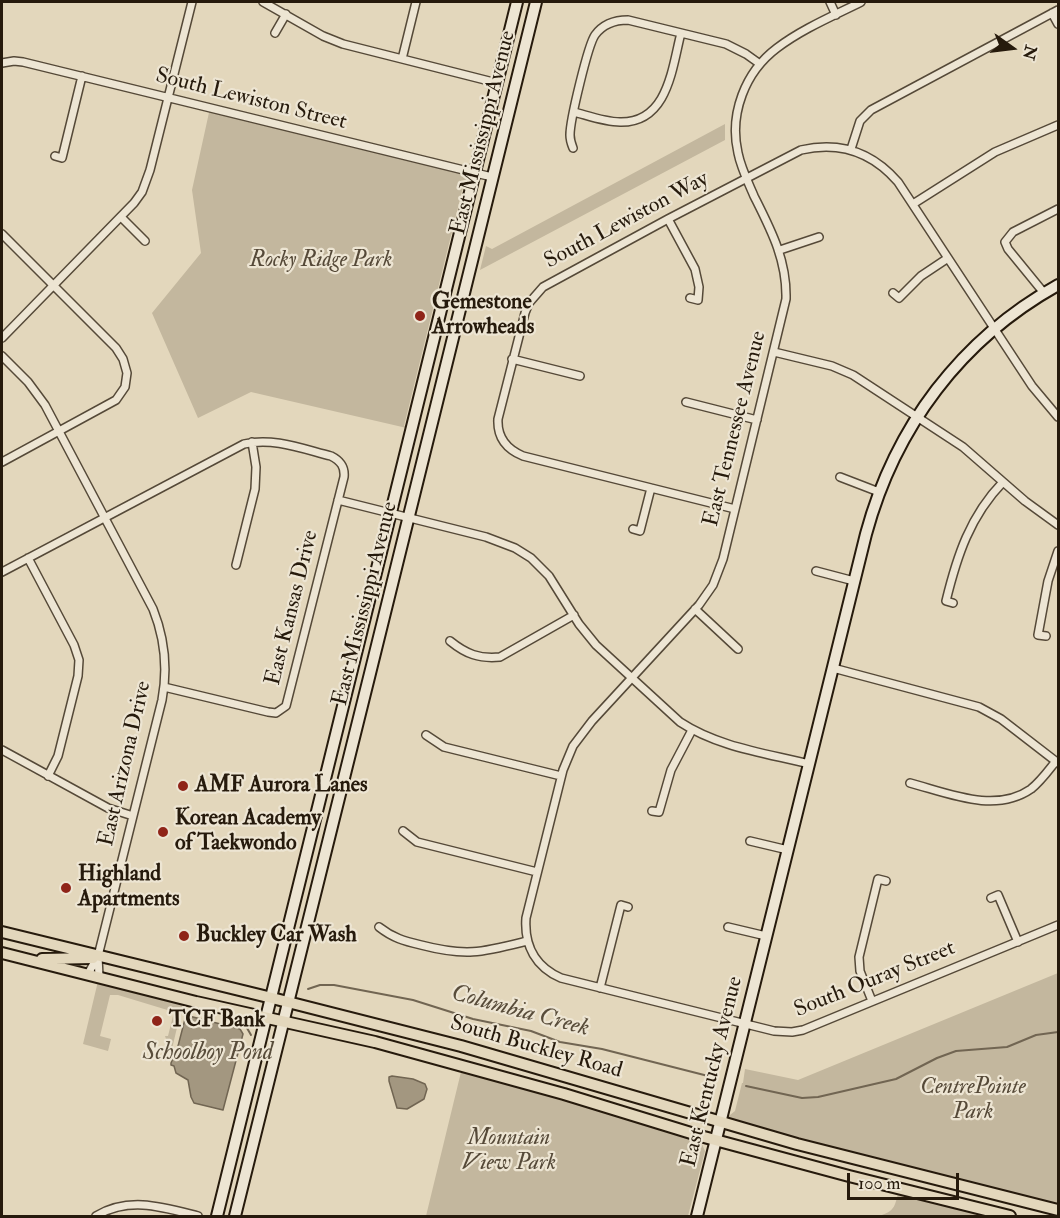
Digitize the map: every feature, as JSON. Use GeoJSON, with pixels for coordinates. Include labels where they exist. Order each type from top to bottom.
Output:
{"type":"FeatureCollection","features":[{"type":"Feature","properties":{"kind":"main road","name":"East Mississippi Avenue"},"geometry":{"type":"LineString","coordinates":[[217,1216],[517,2]]}},
{"type":"Feature","properties":{"kind":"main road","name":"East Mississippi Avenue"},"geometry":{"type":"LineString","coordinates":[[235,1216],[290,1002],[407,517],[536,2]]}},
{"type":"Feature","properties":{"kind":"main road","name":"East Kentucky Avenue"},"geometry":{"type":"LineString","coordinates":[[697,1216],[854,581],[879,492],[895,455],[917,416],[951,371],[994,328],[1044,292],[1059,285]]}},
{"type":"Feature","properties":{"kind":"main road","name":"South Buckley Road"},"geometry":{"type":"LineString","coordinates":[[2,932],[483,1052],[720,1123],[1059,1210]]}},
{"type":"Feature","properties":{"kind":"main road","name":"South Buckley Road"},"geometry":{"type":"LineString","coordinates":[[2,953],[450,1062],[716,1140],[859,1179],[1010,1216]]}},
{"type":"Feature","properties":{"kind":"main road"},"geometry":{"type":"LineString","coordinates":[[26,959],[87,959],[98,956]]}},
{"type":"Feature","properties":{"kind":"street"},"geometry":{"type":"LineString","coordinates":[[2,338],[121,217],[134,203],[146,183],[192,2]]}},
{"type":"Feature","properties":{"kind":"street"},"geometry":{"type":"LineString","coordinates":[[263,2],[333,40],[497,83]]}},
{"type":"Feature","properties":{"kind":"street"},"geometry":{"type":"LineString","coordinates":[[402,59],[416,2]]}},
{"type":"Feature","properties":{"kind":"street"},"geometry":{"type":"LineString","coordinates":[[830,2],[836,15]]}},
{"type":"Feature","properties":{"kind":"street","name":"East Tennessee Avenue"},"geometry":{"type":"LineString","coordinates":[[527,941],[526,918],[561,776],[568,758],[580,734],[706,595],[718,574],[735,509],[786,299],[785,274],[780,250],[746,177],[737,151],[736,118],[743,91],[760,64],[786,42],[861,2]]}},
{"type":"Feature","properties":{"kind":"street"},"geometry":{"type":"LineString","coordinates":[[1059,24],[1055,11],[871,110],[860,122],[851,149],[882,165],[898,182],[1032,386],[1059,417]]}},
{"type":"Feature","properties":{"kind":"street"},"geometry":{"type":"LineString","coordinates":[[275,33],[286,14]]}},
{"type":"Feature","properties":{"kind":"street"},"geometry":{"type":"LineString","coordinates":[[573,148],[570,134],[590,46],[600,29],[612,22],[628,20],[681,33],[737,49],[760,64]]}},
{"type":"Feature","properties":{"kind":"street"},"geometry":{"type":"LineString","coordinates":[[574,112],[620,122],[639,119],[652,111],[666,91],[681,33]]}},
{"type":"Feature","properties":{"kind":"street","name":"South Lewiston Street"},"geometry":{"type":"LineString","coordinates":[[2,63],[23,62],[492,177]]}},
{"type":"Feature","properties":{"kind":"street"},"geometry":{"type":"LineString","coordinates":[[55,156],[62,158],[82,76]]}},
{"type":"Feature","properties":{"kind":"street"},"geometry":{"type":"LineString","coordinates":[[913,204],[994,152],[1059,125]]}},
{"type":"Feature","properties":{"kind":"street","name":"South Lewiston Way"},"geometry":{"type":"LineString","coordinates":[[651,488],[523,456],[515,453],[503,442],[499,433],[498,418],[525,313],[543,287],[746,177],[801,150],[824,146],[851,149]]}},
{"type":"Feature","properties":{"kind":"street"},"geometry":{"type":"LineString","coordinates":[[1044,292],[1008,249],[1005,242],[1014,232],[1059,208]]}},
{"type":"Feature","properties":{"kind":"street"},"geometry":{"type":"LineString","coordinates":[[121,217],[145,241]]}},
{"type":"Feature","properties":{"kind":"street"},"geometry":{"type":"LineString","coordinates":[[668,219],[698,277],[698,300],[690,298]]}},
{"type":"Feature","properties":{"kind":"street"},"geometry":{"type":"LineString","coordinates":[[2,234],[116,348],[127,373],[125,387],[116,400],[2,462]]}},
{"type":"Feature","properties":{"kind":"street"},"geometry":{"type":"LineString","coordinates":[[780,250],[819,237]]}},
{"type":"Feature","properties":{"kind":"street"},"geometry":{"type":"LineString","coordinates":[[893,292],[899,298],[921,276],[948,258]]}},
{"type":"Feature","properties":{"kind":"street"},"geometry":{"type":"LineString","coordinates":[[774,352],[842,370],[963,447],[1025,501],[1059,525]]}},
{"type":"Feature","properties":{"kind":"street","name":"East Arizona Drive"},"geometry":{"type":"LineString","coordinates":[[2,356],[37,393],[72,455],[158,622],[165,651],[164,687],[98,956],[88,974]]}},
{"type":"Feature","properties":{"kind":"street"},"geometry":{"type":"LineString","coordinates":[[512,359],[580,376]]}},
{"type":"Feature","properties":{"kind":"street"},"geometry":{"type":"LineString","coordinates":[[686,402],[757,420]]}},
{"type":"Feature","properties":{"kind":"street"},"geometry":{"type":"LineString","coordinates":[[236,565],[255,489],[256,466],[252,442]]}},
{"type":"Feature","properties":{"kind":"street"},"geometry":{"type":"LineString","coordinates":[[2,572],[235,448],[252,442],[277,443],[332,456],[339,460],[344,470],[339,500],[486,537],[515,548],[531,558],[549,576],[592,640],[667,712],[692,730],[720,742],[809,764]]}},
{"type":"Feature","properties":{"kind":"street"},"geometry":{"type":"LineString","coordinates":[[840,477],[879,492]]}},
{"type":"Feature","properties":{"kind":"street"},"geometry":{"type":"LineString","coordinates":[[953,603],[946,601],[965,537],[984,504],[1003,482]]}},
{"type":"Feature","properties":{"kind":"street"},"geometry":{"type":"LineString","coordinates":[[633,529],[640,531],[651,488],[735,509]]}},
{"type":"Feature","properties":{"kind":"street","name":"East Kansas Drive"},"geometry":{"type":"LineString","coordinates":[[164,687],[268,712],[276,712],[286,706],[339,500]]}},
{"type":"Feature","properties":{"kind":"street"},"geometry":{"type":"LineString","coordinates":[[1046,636],[1038,635],[1048,580],[1059,551]]}},
{"type":"Feature","properties":{"kind":"street"},"geometry":{"type":"LineString","coordinates":[[28,558],[74,645],[79,660],[78,676],[58,756],[48,776]]}},
{"type":"Feature","properties":{"kind":"street"},"geometry":{"type":"LineString","coordinates":[[816,572],[854,581]]}},
{"type":"Feature","properties":{"kind":"street"},"geometry":{"type":"LineString","coordinates":[[695,609],[738,649]]}},
{"type":"Feature","properties":{"kind":"street"},"geometry":{"type":"LineString","coordinates":[[450,641],[464,653],[491,658],[500,657],[574,615]]}},
{"type":"Feature","properties":{"kind":"street"},"geometry":{"type":"LineString","coordinates":[[833,668],[979,707],[1001,719],[1057,762],[1032,788],[1013,798],[1003,800],[981,801],[910,783]]}},
{"type":"Feature","properties":{"kind":"street"},"geometry":{"type":"LineString","coordinates":[[652,811],[659,813],[671,770],[692,730]]}},
{"type":"Feature","properties":{"kind":"street"},"geometry":{"type":"LineString","coordinates":[[426,735],[444,747],[561,776]]}},
{"type":"Feature","properties":{"kind":"street"},"geometry":{"type":"LineString","coordinates":[[2,750],[108,808],[133,816]]}},
{"type":"Feature","properties":{"kind":"street"},"geometry":{"type":"LineString","coordinates":[[403,831],[417,842],[537,872]]}},
{"type":"Feature","properties":{"kind":"street"},"geometry":{"type":"LineString","coordinates":[[750,841],[788,850]]}},
{"type":"Feature","properties":{"kind":"street"},"geometry":{"type":"LineString","coordinates":[[872,1002],[860,971],[859,957],[878,879],[886,881]]}},
{"type":"Feature","properties":{"kind":"street"},"geometry":{"type":"LineString","coordinates":[[991,898],[998,895],[1018,942]]}},
{"type":"Feature","properties":{"kind":"street"},"geometry":{"type":"LineString","coordinates":[[600,988],[621,905],[628,907]]}},
{"type":"Feature","properties":{"kind":"street","name":"South Ouray Street"},"geometry":{"type":"LineString","coordinates":[[527,941],[540,964],[554,975],[774,1031],[792,1032],[872,1002],[1059,925]]}},
{"type":"Feature","properties":{"kind":"street"},"geometry":{"type":"LineString","coordinates":[[379,927],[392,938],[455,953],[487,951],[527,941]]}},
{"type":"Feature","properties":{"kind":"street"},"geometry":{"type":"LineString","coordinates":[[728,927],[766,936]]}},
{"type":"Feature","properties":{"kind":"street","name":"East Arizona Drive"},"geometry":{"type":"LineString","coordinates":[[98,956],[99,977]]}},
{"type":"Feature","properties":{"kind":"street"},"geometry":{"type":"LineString","coordinates":[[96,1216],[110,1209],[138,1204],[198,1216]]}},
{"type":"Feature","properties":{"kind":"green space","name":"Rocky Ridge Park"},"geometry":{"type":"Polygon","coordinates":[[[210,108],[474,173],[464,183],[404,426],[411,429],[251,392],[198,418],[152,313],[201,253],[192,190],[210,108]]]}},
{"type":"Feature","properties":{"kind":"green space"},"geometry":{"type":"Polygon","coordinates":[[[725,124],[725,140],[480,270],[486,246],[492,249],[725,124]]]}},
{"type":"Feature","properties":{"kind":"green space","name":"CentrePointe Park"},"geometry":{"type":"Polygon","coordinates":[[[1058,973],[1058,1210],[720,1123],[735,1111],[745,1069],[798,1080],[1058,973]]]}},
{"type":"Feature","properties":{"kind":"green space"},"geometry":{"type":"Polygon","coordinates":[[[99,977],[184,998],[171,1053],[166,1051],[165,1036],[168,1036],[174,1012],[118,995],[110,995],[100,1036],[111,1039],[108,1051],[83,1044],[99,977]]]}},
{"type":"Feature","properties":{"kind":"green space","name":"Mountain View Park"},"geometry":{"type":"Polygon","coordinates":[[[461,1072],[529,1089],[701,1142],[705,1151],[688,1216],[426,1216],[461,1072]]]}},
{"type":"Feature","properties":{"kind":"green space"},"geometry":{"type":"Polygon","coordinates":[[[899,1189],[1010,1216],[879,1216],[894,1207],[899,1189]]]}},
{"type":"Feature","properties":{"kind":"water","name":"Schoolboy Pond"},"geometry":{"type":"Polygon","coordinates":[[[189,1016],[240,1029],[243,1034],[223,1110],[194,1103],[188,1080],[176,1073],[174,1066],[171,1065],[185,1019],[189,1016]]]}},
{"type":"Feature","properties":{"kind":"water"},"geometry":{"type":"Polygon","coordinates":[[[389,1077],[413,1079],[425,1084],[427,1089],[424,1099],[407,1109],[397,1108],[389,1081],[389,1077]]]}},
{"type":"Feature","properties":{"kind":"waterway","name":"Columbia Creek"},"geometry":{"type":"LineString","coordinates":[[308,989],[320,985],[334,985],[413,1000],[473,1019],[531,1031],[560,1042],[602,1049],[716,1078]]}},
{"type":"Feature","properties":{"kind":"waterway","name":"Columbia Creek"},"geometry":{"type":"LineString","coordinates":[[243,1021],[251,1035]]}},
{"type":"Feature","properties":{"kind":"waterway","name":"Columbia Creek"},"geometry":{"type":"LineString","coordinates":[[746,1086],[802,1098],[818,1097],[896,1079],[956,1051],[1007,1047],[1036,1035],[1058,1032]]}},
{"type":"Feature","properties":{"kind":"place","name":"Gemestone Arrowheads"},"geometry":{"type":"Point","coordinates":[420,316]}},
{"type":"Feature","properties":{"kind":"place","name":"AMF Aurora Lanes"},"geometry":{"type":"Point","coordinates":[183,786]}},
{"type":"Feature","properties":{"kind":"place","name":"Korean Academy of Taekwondo"},"geometry":{"type":"Point","coordinates":[163,832]}},
{"type":"Feature","properties":{"kind":"place","name":"Highland Apartments"},"geometry":{"type":"Point","coordinates":[66,888]}},
{"type":"Feature","properties":{"kind":"place","name":"Buckley Car Wash"},"geometry":{"type":"Point","coordinates":[184,936]}},
{"type":"Feature","properties":{"kind":"place","name":"TCF Bank"},"geometry":{"type":"Point","coordinates":[157,1021]}}]}
